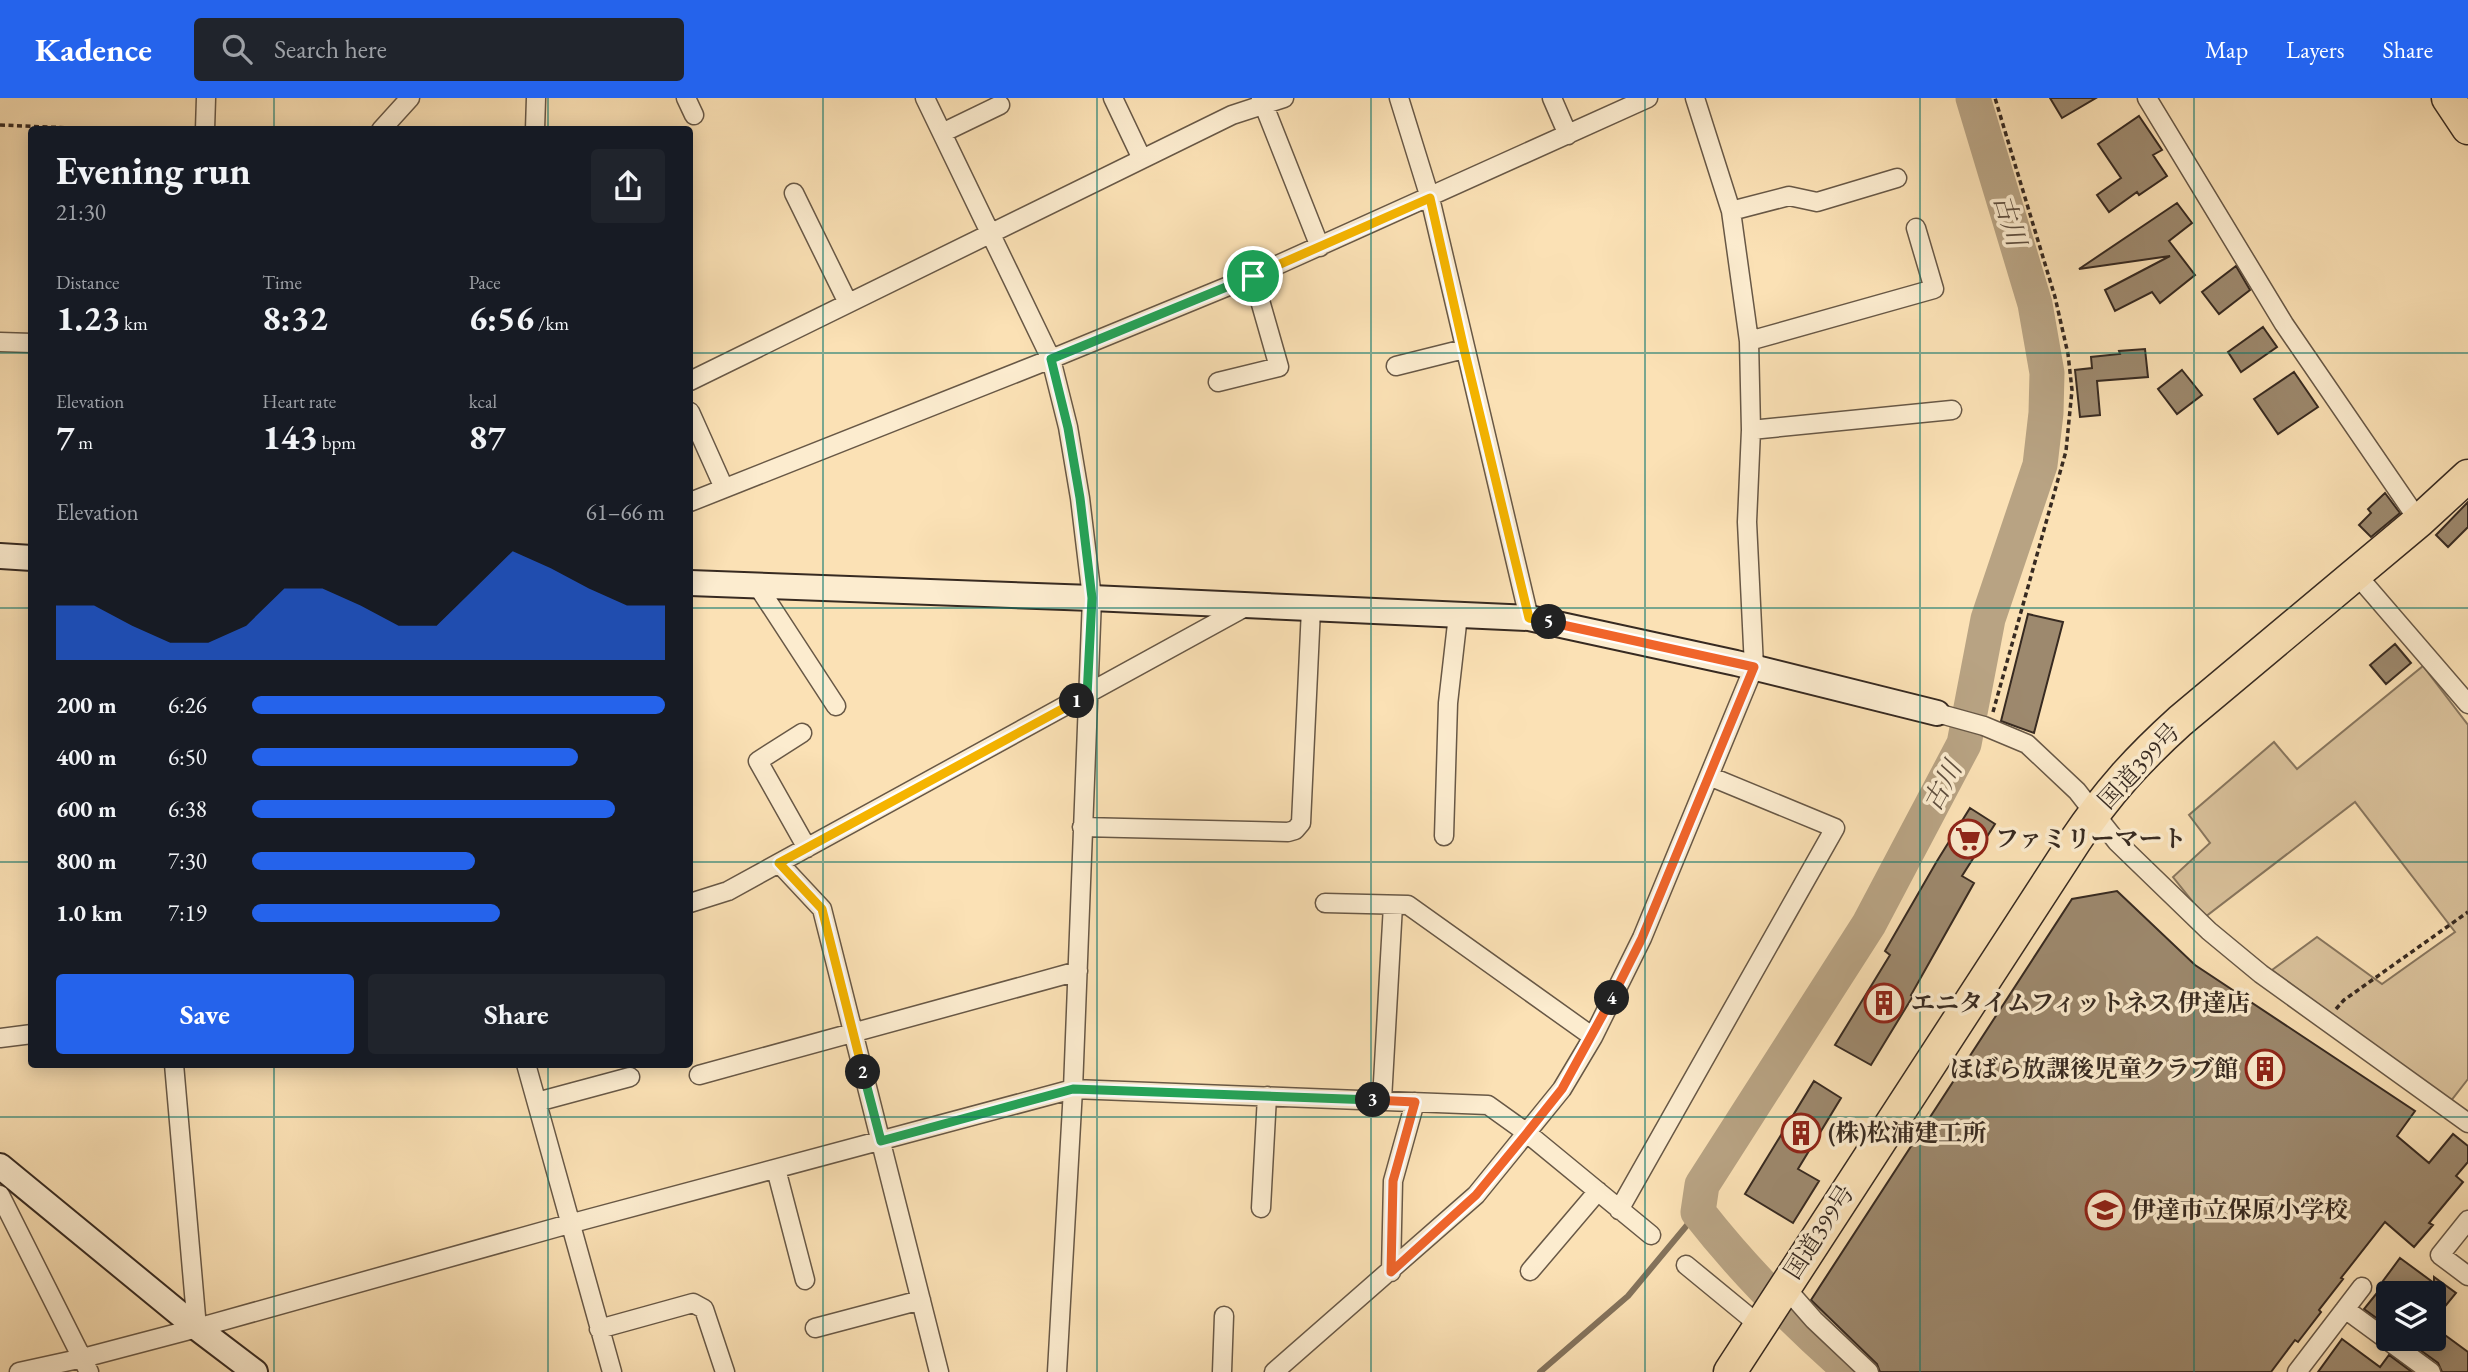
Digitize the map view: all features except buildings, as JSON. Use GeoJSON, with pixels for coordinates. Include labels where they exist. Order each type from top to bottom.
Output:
{"type":"FeatureCollection","features":[{"type":"Feature","properties":{"kind":"highway"},"geometry":{"type":"LineString","coordinates":[[2451,99],[2468,128]]}},
{"type":"Feature","properties":{"kind":"highway","name":"国道399号"},"geometry":{"type":"LineString","coordinates":[[1730,1372],[2094,812],[2120,780],[2180,721],[2419,521],[2468,476]]}},
{"type":"Feature","properties":{"kind":"street"},"geometry":{"type":"LineString","coordinates":[[205,126],[206,98]]}},
{"type":"Feature","properties":{"kind":"street"},"geometry":{"type":"LineString","coordinates":[[385,126],[410,98]]}},
{"type":"Feature","properties":{"kind":"street"},"geometry":{"type":"LineString","coordinates":[[686,98],[694,115]]}},
{"type":"Feature","properties":{"kind":"street"},"geometry":{"type":"LineString","coordinates":[[925,98],[1051,359],[1070,439],[1092,598],[1073,1089],[1056,1372],[1074,1372]]}},
{"type":"Feature","properties":{"kind":"street"},"geometry":{"type":"LineString","coordinates":[[1113,98],[1142,159]]}},
{"type":"Feature","properties":{"kind":"street"},"geometry":{"type":"LineString","coordinates":[[693,380],[1232,115],[1262,101],[1284,98]]}},
{"type":"Feature","properties":{"kind":"street"},"geometry":{"type":"LineString","coordinates":[[1399,98],[1430,198],[1529,618]]}},
{"type":"Feature","properties":{"kind":"street"},"geometry":{"type":"LineString","coordinates":[[1552,98],[1568,135]]}},
{"type":"Feature","properties":{"kind":"street"},"geometry":{"type":"LineString","coordinates":[[693,501],[1253,276],[1648,98]]}},
{"type":"Feature","properties":{"kind":"street"},"geometry":{"type":"LineString","coordinates":[[1274,1372],[1476,1195],[1562,1089],[1593,1037],[1642,938],[1754,667],[1746,522],[1751,430],[1749,341],[1731,211],[1695,98]]}},
{"type":"Feature","properties":{"kind":"street"},"geometry":{"type":"LineString","coordinates":[[2147,98],[2284,324],[2419,521]]}},
{"type":"Feature","properties":{"kind":"street"},"geometry":{"type":"LineString","coordinates":[[535,126],[538,99]]}},
{"type":"Feature","properties":{"kind":"street"},"geometry":{"type":"LineString","coordinates":[[1262,101],[1320,247]]}},
{"type":"Feature","properties":{"kind":"street"},"geometry":{"type":"LineString","coordinates":[[942,133],[1000,105]]}},
{"type":"Feature","properties":{"kind":"street"},"geometry":{"type":"LineString","coordinates":[[1731,211],[1789,196],[1816,202],[1897,178]]}},
{"type":"Feature","properties":{"kind":"street"},"geometry":{"type":"LineString","coordinates":[[794,193],[848,303]]}},
{"type":"Feature","properties":{"kind":"street"},"geometry":{"type":"LineString","coordinates":[[1749,341],[1934,289],[1916,228]]}},
{"type":"Feature","properties":{"kind":"street"},"geometry":{"type":"LineString","coordinates":[[1218,382],[1279,368],[1253,276]]}},
{"type":"Feature","properties":{"kind":"street"},"geometry":{"type":"LineString","coordinates":[[0,342],[28,343]]}},
{"type":"Feature","properties":{"kind":"street"},"geometry":{"type":"LineString","coordinates":[[1396,366],[1464,349]]}},
{"type":"Feature","properties":{"kind":"street"},"geometry":{"type":"LineString","coordinates":[[1751,430],[1952,410]]}},
{"type":"Feature","properties":{"kind":"street"},"geometry":{"type":"LineString","coordinates":[[693,419],[724,488]]}},
{"type":"Feature","properties":{"kind":"street"},"geometry":{"type":"LineString","coordinates":[[0,556],[28,558]]}},
{"type":"Feature","properties":{"kind":"street"},"geometry":{"type":"LineString","coordinates":[[2356,574],[2468,704]]}},
{"type":"Feature","properties":{"kind":"street"},"geometry":{"type":"LineString","coordinates":[[693,583],[1529,618],[1754,667],[1986,727],[2027,744],[2077,791],[2117,842],[2209,931],[2261,974],[2468,1123]]}},
{"type":"Feature","properties":{"kind":"street"},"geometry":{"type":"LineString","coordinates":[[757,585],[836,706]]}},
{"type":"Feature","properties":{"kind":"street"},"geometry":{"type":"LineString","coordinates":[[693,902],[728,891],[1247,607]]}},
{"type":"Feature","properties":{"kind":"street"},"geometry":{"type":"LineString","coordinates":[[1082,827],[1295,830],[1301,823],[1311,609]]}},
{"type":"Feature","properties":{"kind":"street"},"geometry":{"type":"LineString","coordinates":[[1444,835],[1448,703],[1458,615]]}},
{"type":"Feature","properties":{"kind":"street"},"geometry":{"type":"LineString","coordinates":[[802,733],[758,761],[807,848]]}},
{"type":"Feature","properties":{"kind":"street"},"geometry":{"type":"LineString","coordinates":[[1619,1210],[1835,828],[1709,776]]}},
{"type":"Feature","properties":{"kind":"street"},"geometry":{"type":"LineString","coordinates":[[779,863],[822,909],[939,1372]]}},
{"type":"Feature","properties":{"kind":"street"},"geometry":{"type":"LineString","coordinates":[[1325,903],[1408,905],[1593,1037]]}},
{"type":"Feature","properties":{"kind":"street"},"geometry":{"type":"LineString","coordinates":[[1382,1100],[1393,905]]}},
{"type":"Feature","properties":{"kind":"street"},"geometry":{"type":"LineString","coordinates":[[699,1075],[1077,971]]}},
{"type":"Feature","properties":{"kind":"street"},"geometry":{"type":"LineString","coordinates":[[0,1038],[28,1034]]}},
{"type":"Feature","properties":{"kind":"street"},"geometry":{"type":"LineString","coordinates":[[174,1068],[197,1328]]}},
{"type":"Feature","properties":{"kind":"street"},"geometry":{"type":"LineString","coordinates":[[527,1068],[612,1372]]}},
{"type":"Feature","properties":{"kind":"street"},"geometry":{"type":"LineString","coordinates":[[537,1102],[630,1077]]}},
{"type":"Feature","properties":{"kind":"street"},"geometry":{"type":"LineString","coordinates":[[19,1372],[86,1365],[197,1328],[569,1224],[1073,1089],[1488,1105],[1527,1133],[1651,1235]]}},
{"type":"Feature","properties":{"kind":"street"},"geometry":{"type":"LineString","coordinates":[[1261,1208],[1267,1096]]}},
{"type":"Feature","properties":{"kind":"street"},"geometry":{"type":"LineString","coordinates":[[1391,1272],[1393,1181],[1415,1102]]}},
{"type":"Feature","properties":{"kind":"street"},"geometry":{"type":"LineString","coordinates":[[0,1166],[197,1328],[255,1372]]}},
{"type":"Feature","properties":{"kind":"street"},"geometry":{"type":"LineString","coordinates":[[776,1169],[805,1280]]}},
{"type":"Feature","properties":{"kind":"street"},"geometry":{"type":"LineString","coordinates":[[1530,1272],[1598,1191]]}},
{"type":"Feature","properties":{"kind":"street"},"geometry":{"type":"LineString","coordinates":[[0,1195],[86,1365]]}},
{"type":"Feature","properties":{"kind":"street"},"geometry":{"type":"LineString","coordinates":[[2468,1220],[2440,1255],[2468,1276]]}},
{"type":"Feature","properties":{"kind":"street"},"geometry":{"type":"LineString","coordinates":[[1686,1265],[1814,1321],[1869,1372]]}},
{"type":"Feature","properties":{"kind":"street"},"geometry":{"type":"LineString","coordinates":[[2297,1372],[2362,1287]]}},
{"type":"Feature","properties":{"kind":"street"},"geometry":{"type":"LineString","coordinates":[[815,1328],[921,1300]]}},
{"type":"Feature","properties":{"kind":"street"},"geometry":{"type":"LineString","coordinates":[[599,1329],[692,1303],[704,1309],[725,1372]]}},
{"type":"Feature","properties":{"kind":"street"},"geometry":{"type":"LineString","coordinates":[[2345,1309],[2431,1372]]}},
{"type":"Feature","properties":{"kind":"street"},"geometry":{"type":"LineString","coordinates":[[1222,1372],[1224,1316]]}},
{"type":"Feature","properties":{"kind":"path"},"geometry":{"type":"LineString","coordinates":[[1986,727],[2066,451],[2072,390],[2068,354],[2055,297],[1995,98]]}},
{"type":"Feature","properties":{"kind":"path"},"geometry":{"type":"LineString","coordinates":[[0,125],[28,126]]}},
{"type":"Feature","properties":{"kind":"path"},"geometry":{"type":"LineString","coordinates":[[2326,1021],[2344,1000],[2468,912]]}},
{"type":"Feature","properties":{"kind":"shaded area"},"geometry":{"type":"Polygon","coordinates":[[[2423,666],[2468,725],[2468,1079],[2450,1102],[2272,970],[2317,937],[2382,984],[2455,932],[2355,802],[2205,917],[2173,877],[2210,843],[2189,815],[2274,742],[2297,769],[2423,666]]]}},
{"type":"Feature","properties":{"kind":"waterway","name":"古川"},"geometry":{"type":"LineString","coordinates":[[1852,1372],[1771,1296],[1698,1212],[1702,1185],[1869,924],[1964,744],[1988,619],[2040,465],[2047,373],[2035,304],[1973,98]]}},
{"type":"Feature","properties":{"kind":"waterway"},"geometry":{"type":"LineString","coordinates":[[1540,1372],[1628,1296],[1698,1212]]}},
{"type":"Feature","properties":{"kind":"place","name":"ファミリーマート"},"geometry":{"type":"Point","coordinates":[1968,839]}},
{"type":"Feature","properties":{"kind":"place","name":"エニタイムフィットネス 伊達店"},"geometry":{"type":"Point","coordinates":[1884,1003]}},
{"type":"Feature","properties":{"kind":"place","name":"ほばら放課後児童クラブ館"},"geometry":{"type":"Point","coordinates":[2265,1069]}},
{"type":"Feature","properties":{"kind":"place","name":"(株)松浦建工所"},"geometry":{"type":"Point","coordinates":[1801,1133]}},
{"type":"Feature","properties":{"kind":"place","name":"伊達市立保原小学校"},"geometry":{"type":"Point","coordinates":[2105,1210]}},
{"type":"Feature","properties":{"kind":"route"},"geometry":{"type":"LineString","coordinates":[[1430,198],[1529,618],[1754,667],[1642,938],[1593,1037],[1562,1089],[1476,1195],[1391,1272],[1393,1181],[1415,1102],[1073,1089],[881,1141],[822,909],[779,863],[1087,696],[1092,598],[1068,428],[1051,359],[1253,276],[1430,198]]}}]}
